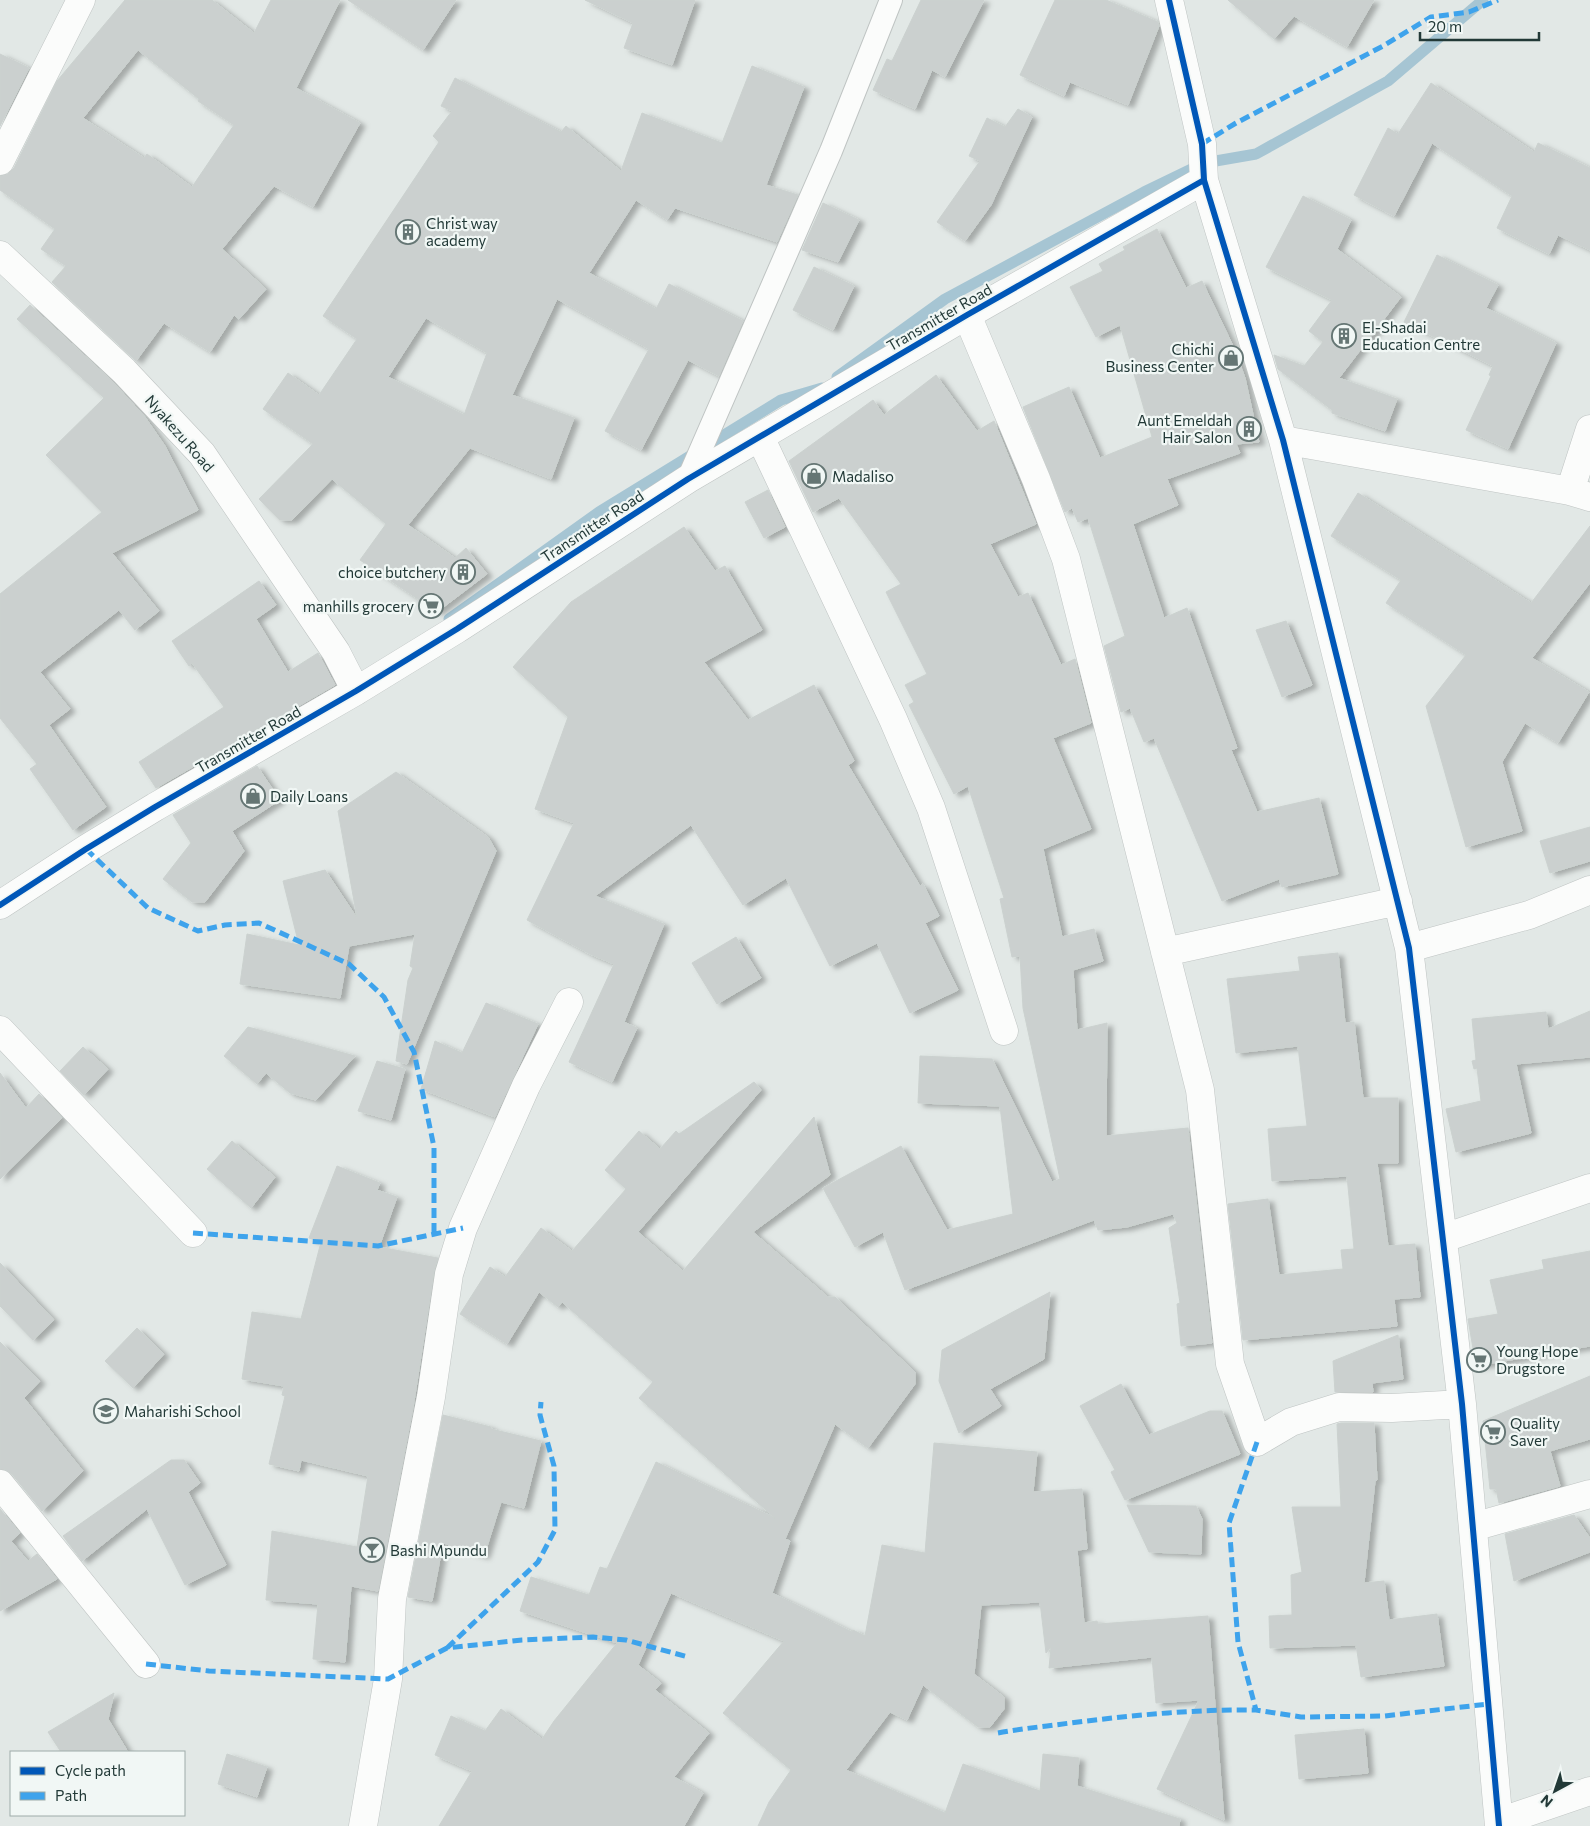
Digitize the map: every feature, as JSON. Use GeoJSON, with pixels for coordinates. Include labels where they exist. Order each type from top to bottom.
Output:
{"type":"FeatureCollection","features":[{"type":"Feature","properties":{"kind":"street"},"geometry":{"type":"LineString","coordinates":[[0,161],[81,0]]}},
{"type":"Feature","properties":{"kind":"street"},"geometry":{"type":"LineString","coordinates":[[1169,0],[1202,144],[1204,180],[1283,440],[1409,948],[1462,1404],[1499,1824],[1590,1791]]}},
{"type":"Feature","properties":{"kind":"street","name":"Transmitter Road"},"geometry":{"type":"LineString","coordinates":[[0,905],[155,807],[356,691],[688,479],[966,315],[1204,180]]}},
{"type":"Feature","properties":{"kind":"street","name":"Nyakezu Road"},"geometry":{"type":"LineString","coordinates":[[0,255],[124,371],[202,454],[336,652],[356,691]]}},
{"type":"Feature","properties":{"kind":"street"},"geometry":{"type":"LineString","coordinates":[[966,315],[1036,479],[1066,560],[1200,1090],[1230,1364],[1257,1442],[1291,1422],[1339,1407],[1392,1408],[1462,1404]]}},
{"type":"Feature","properties":{"kind":"street"},"geometry":{"type":"LineString","coordinates":[[1283,440],[1580,494],[1590,429]]}},
{"type":"Feature","properties":{"kind":"street"},"geometry":{"type":"LineString","coordinates":[[760,438],[893,719],[931,808],[1004,1031]]}},
{"type":"Feature","properties":{"kind":"street"},"geometry":{"type":"LineString","coordinates":[[1409,948],[1529,914],[1590,890]]}},
{"type":"Feature","properties":{"kind":"street"},"geometry":{"type":"LineString","coordinates":[[1165,952],[1398,901]]}},
{"type":"Feature","properties":{"kind":"street"},"geometry":{"type":"LineString","coordinates":[[363,1826],[388,1679],[392,1599],[431,1397],[448,1274],[463,1228],[526,1086],[569,1002]]}},
{"type":"Feature","properties":{"kind":"street"},"geometry":{"type":"LineString","coordinates":[[0,1030],[193,1233]]}},
{"type":"Feature","properties":{"kind":"street"},"geometry":{"type":"LineString","coordinates":[[1444,1238],[1590,1188]]}},
{"type":"Feature","properties":{"kind":"street"},"geometry":{"type":"LineString","coordinates":[[0,1484],[146,1664]]}},
{"type":"Feature","properties":{"kind":"street"},"geometry":{"type":"LineString","coordinates":[[1473,1527],[1590,1494]]}},
{"type":"Feature","properties":{"kind":"lane"},"geometry":{"type":"LineString","coordinates":[[688,479],[831,151],[891,0]]}},
{"type":"Feature","properties":{"kind":"building"},"geometry":{"type":"Polygon","coordinates":[[[125,0],[212,0],[254,33],[271,0],[340,0],[296,88],[360,123],[313,207],[274,186],[222,249],[266,289],[239,319],[234,315],[210,352],[164,323],[136,361],[52,282],[66,266],[41,249],[55,229],[0,190],[0,176],[8,174],[14,168],[57,81],[125,0]],[[138,50],[83,118],[144,158],[147,154],[192,187],[234,125],[198,101],[199,99],[138,50]]]}},
{"type":"Feature","properties":{"kind":"building"},"geometry":{"type":"Polygon","coordinates":[[[348,0],[456,0],[423,50],[348,0]]]}},
{"type":"Feature","properties":{"kind":"building"},"geometry":{"type":"Polygon","coordinates":[[[585,0],[695,0],[672,65],[624,48],[633,23],[585,0]]]}},
{"type":"Feature","properties":{"kind":"building"},"geometry":{"type":"Polygon","coordinates":[[[921,0],[984,0],[945,77],[932,70],[915,109],[873,90],[887,59],[892,61],[921,0]]]}},
{"type":"Feature","properties":{"kind":"building"},"geometry":{"type":"Polygon","coordinates":[[[1055,0],[1106,0],[1158,22],[1159,26],[1128,105],[1070,82],[1064,96],[1020,75],[1055,0]]]}},
{"type":"Feature","properties":{"kind":"building"},"geometry":{"type":"Polygon","coordinates":[[[1228,0],[1374,0],[1347,47],[1294,16],[1274,39],[1228,0]]]}},
{"type":"Feature","properties":{"kind":"building"},"geometry":{"type":"Polygon","coordinates":[[[0,54],[29,68],[0,126],[0,54]]]}},
{"type":"Feature","properties":{"kind":"building"},"geometry":{"type":"Polygon","coordinates":[[[752,66],[804,87],[766,185],[798,195],[777,242],[675,208],[667,220],[636,200],[589,273],[656,309],[669,284],[743,321],[719,376],[688,360],[641,450],[605,431],[649,349],[557,299],[512,395],[574,418],[551,479],[470,448],[408,525],[455,558],[466,548],[487,574],[437,612],[360,560],[386,524],[332,479],[292,520],[280,520],[259,499],[313,444],[263,409],[288,373],[319,395],[357,339],[323,316],[439,142],[433,136],[452,111],[441,106],[455,78],[561,132],[566,126],[621,171],[642,113],[722,143],[752,66]],[[426,318],[388,377],[464,415],[487,353],[426,318]]]}},
{"type":"Feature","properties":{"kind":"building"},"geometry":{"type":"Polygon","coordinates":[[[1431,83],[1534,152],[1538,143],[1590,168],[1590,250],[1558,235],[1549,254],[1497,228],[1512,196],[1432,143],[1394,216],[1354,195],[1388,128],[1398,134],[1431,83]]]}},
{"type":"Feature","properties":{"kind":"building"},"geometry":{"type":"Polygon","coordinates":[[[1018,109],[1032,117],[991,205],[965,241],[937,222],[980,161],[969,156],[987,118],[1005,127],[1018,109]]]}},
{"type":"Feature","properties":{"kind":"building"},"geometry":{"type":"Polygon","coordinates":[[[1303,196],[1351,220],[1337,249],[1401,297],[1339,378],[1397,399],[1385,431],[1332,413],[1332,410],[1278,369],[1274,355],[1304,366],[1323,342],[1309,331],[1332,300],[1266,267],[1303,196]]]}},
{"type":"Feature","properties":{"kind":"building"},"geometry":{"type":"Polygon","coordinates":[[[823,203],[859,220],[838,262],[802,250],[823,203]]]}},
{"type":"Feature","properties":{"kind":"building"},"geometry":{"type":"Polygon","coordinates":[[[1157,229],[1186,288],[1202,281],[1234,348],[1245,378],[1259,442],[1236,444],[1240,453],[1167,479],[1178,505],[1133,524],[1164,618],[1187,608],[1237,748],[1231,750],[1257,812],[1319,798],[1338,874],[1282,887],[1279,879],[1222,901],[1154,738],[1144,742],[1130,708],[1121,712],[1104,646],[1125,636],[1088,518],[1078,522],[1072,508],[1065,512],[1023,407],[1069,387],[1100,458],[1152,437],[1120,325],[1096,337],[1070,287],[1103,271],[1099,264],[1125,250],[1123,247],[1157,229]]]}},
{"type":"Feature","properties":{"kind":"building"},"geometry":{"type":"Polygon","coordinates":[[[1437,255],[1498,285],[1486,308],[1556,343],[1508,449],[1466,430],[1491,376],[1489,375],[1493,366],[1404,322],[1437,255]]]}},
{"type":"Feature","properties":{"kind":"building"},"geometry":{"type":"Polygon","coordinates":[[[814,267],[854,286],[833,330],[793,310],[814,267]]]}},
{"type":"Feature","properties":{"kind":"building"},"geometry":{"type":"Polygon","coordinates":[[[30,305],[113,382],[145,417],[165,446],[198,510],[112,553],[159,611],[135,630],[119,610],[40,672],[70,709],[49,725],[106,807],[73,830],[30,769],[37,764],[0,718],[0,594],[102,512],[46,455],[104,398],[17,319],[30,305]]]}},
{"type":"Feature","properties":{"kind":"building"},"geometry":{"type":"Polygon","coordinates":[[[936,375],[977,431],[994,421],[1036,524],[990,544],[1018,597],[1028,593],[1061,665],[1075,659],[1091,723],[1053,738],[1091,829],[1043,849],[1062,937],[1094,929],[1103,961],[1073,970],[1077,1030],[1107,1023],[1106,1136],[1188,1128],[1212,1343],[1181,1346],[1177,1304],[1180,1303],[1169,1228],[1177,1223],[1173,1214],[1127,1227],[1098,1230],[1094,1220],[905,1290],[883,1232],[855,1247],[823,1188],[901,1146],[947,1230],[1013,1214],[1000,1106],[918,1103],[920,1056],[992,1059],[1052,1182],[1060,1179],[1023,1008],[1020,956],[1012,957],[1000,899],[1004,898],[968,786],[954,794],[909,705],[914,702],[905,685],[927,674],[886,592],[901,584],[839,498],[813,512],[789,461],[873,400],[884,415],[936,375]]]}},
{"type":"Feature","properties":{"kind":"building"},"geometry":{"type":"Polygon","coordinates":[[[768,490],[785,527],[764,538],[745,502],[768,490]]]}},
{"type":"Feature","properties":{"kind":"building"},"geometry":{"type":"Polygon","coordinates":[[[1358,493],[1531,603],[1590,526],[1590,583],[1532,658],[1589,692],[1558,743],[1525,723],[1502,762],[1522,831],[1466,847],[1426,706],[1466,655],[1386,603],[1401,580],[1331,536],[1358,493]]]}},
{"type":"Feature","properties":{"kind":"building"},"geometry":{"type":"Polygon","coordinates":[[[684,527],[715,571],[725,566],[762,630],[704,662],[748,720],[814,685],[854,761],[848,765],[920,886],[923,884],[939,916],[925,923],[958,990],[910,1013],[877,943],[830,966],[786,878],[743,905],[691,825],[595,896],[664,924],[624,1022],[637,1028],[612,1082],[569,1062],[614,964],[590,954],[527,920],[574,823],[535,809],[568,717],[513,667],[571,602],[684,527]]]}},
{"type":"Feature","properties":{"kind":"building"},"geometry":{"type":"Polygon","coordinates":[[[259,581],[276,605],[256,619],[288,672],[318,653],[335,685],[156,788],[139,762],[224,707],[192,663],[189,666],[172,641],[259,581]]]}},
{"type":"Feature","properties":{"kind":"building"},"geometry":{"type":"Polygon","coordinates":[[[1286,621],[1312,685],[1282,697],[1256,630],[1286,621]]]}},
{"type":"Feature","properties":{"kind":"building"},"geometry":{"type":"Polygon","coordinates":[[[257,766],[280,800],[232,831],[244,851],[205,902],[192,902],[163,879],[191,843],[173,815],[257,766]]]}},
{"type":"Feature","properties":{"kind":"building"},"geometry":{"type":"Polygon","coordinates":[[[396,772],[488,837],[496,851],[407,1064],[396,1061],[408,980],[413,968],[410,966],[415,934],[349,946],[340,998],[240,984],[247,934],[299,945],[283,881],[325,870],[357,918],[338,811],[396,772]]]}},
{"type":"Feature","properties":{"kind":"building"},"geometry":{"type":"Polygon","coordinates":[[[1590,827],[1590,861],[1550,873],[1540,841],[1590,827]]]}},
{"type":"Feature","properties":{"kind":"building"},"geometry":{"type":"Polygon","coordinates":[[[736,937],[761,978],[717,1004],[692,963],[736,937]]]}},
{"type":"Feature","properties":{"kind":"building"},"geometry":{"type":"Polygon","coordinates":[[[1338,953],[1345,1023],[1354,1022],[1363,1098],[1398,1098],[1398,1163],[1377,1163],[1388,1246],[1415,1244],[1420,1297],[1394,1299],[1397,1326],[1243,1340],[1228,1204],[1268,1199],[1279,1275],[1343,1269],[1341,1250],[1354,1249],[1347,1176],[1272,1181],[1268,1129],[1307,1126],[1298,1046],[1236,1053],[1227,979],[1300,971],[1298,957],[1338,953]]]}},
{"type":"Feature","properties":{"kind":"building"},"geometry":{"type":"Polygon","coordinates":[[[486,1003],[538,1024],[495,1117],[421,1089],[435,1041],[462,1053],[486,1003]]]}},
{"type":"Feature","properties":{"kind":"building"},"geometry":{"type":"Polygon","coordinates":[[[1590,1011],[1590,1057],[1516,1064],[1531,1133],[1456,1152],[1446,1109],[1481,1101],[1477,1068],[1474,1069],[1472,1061],[1476,1060],[1472,1019],[1546,1012],[1548,1029],[1590,1011]]]}},
{"type":"Feature","properties":{"kind":"building"},"geometry":{"type":"Polygon","coordinates":[[[248,1027],[355,1056],[316,1100],[290,1093],[266,1073],[257,1084],[224,1056],[248,1027]]]}},
{"type":"Feature","properties":{"kind":"building"},"geometry":{"type":"Polygon","coordinates":[[[83,1047],[108,1069],[84,1095],[60,1071],[83,1047]]]}},
{"type":"Feature","properties":{"kind":"building"},"geometry":{"type":"Polygon","coordinates":[[[377,1061],[405,1069],[391,1120],[358,1111],[377,1061]]]}},
{"type":"Feature","properties":{"kind":"building"},"geometry":{"type":"Polygon","coordinates":[[[0,1073],[26,1108],[39,1094],[62,1118],[0,1179],[0,1073]]]}},
{"type":"Feature","properties":{"kind":"building"},"geometry":{"type":"Polygon","coordinates":[[[754,1082],[761,1090],[638,1232],[683,1271],[814,1117],[830,1175],[753,1232],[828,1297],[835,1297],[915,1372],[915,1384],[868,1448],[835,1424],[785,1539],[790,1541],[772,1593],[852,1632],[853,1630],[865,1636],[882,1545],[925,1553],[934,1443],[1037,1452],[1033,1492],[1082,1489],[1087,1549],[1077,1550],[1084,1623],[1097,1621],[1098,1624],[1208,1616],[1224,1820],[1157,1789],[1199,1700],[1156,1703],[1152,1657],[1049,1668],[1051,1647],[1046,1653],[1040,1602],[981,1605],[974,1674],[1004,1697],[1004,1709],[990,1727],[978,1727],[923,1685],[907,1720],[890,1712],[846,1770],[945,1813],[963,1764],[1040,1791],[1043,1754],[1079,1758],[1077,1786],[1180,1819],[1179,1826],[758,1826],[769,1802],[791,1770],[723,1713],[784,1641],[671,1593],[638,1665],[661,1683],[655,1690],[709,1733],[674,1777],[703,1793],[684,1826],[439,1826],[472,1771],[435,1755],[451,1716],[485,1731],[501,1709],[542,1739],[554,1721],[617,1643],[520,1611],[531,1577],[589,1595],[600,1567],[607,1569],[656,1462],[775,1518],[639,1398],[653,1382],[562,1302],[558,1307],[539,1292],[507,1344],[460,1314],[490,1267],[505,1277],[541,1228],[572,1251],[626,1189],[605,1170],[639,1131],[660,1149],[676,1131],[679,1134],[754,1082]]]}},
{"type":"Feature","properties":{"kind":"building"},"geometry":{"type":"Polygon","coordinates":[[[232,1141],[275,1177],[251,1208],[207,1169],[232,1141]]]}},
{"type":"Feature","properties":{"kind":"building"},"geometry":{"type":"Polygon","coordinates":[[[337,1166],[380,1183],[377,1190],[397,1197],[379,1247],[438,1258],[434,1272],[413,1408],[378,1591],[351,1586],[345,1662],[313,1659],[318,1604],[266,1600],[272,1531],[357,1547],[368,1476],[301,1460],[299,1471],[269,1464],[285,1396],[282,1395],[284,1386],[242,1379],[252,1312],[301,1319],[321,1242],[309,1238],[337,1166]]]}},
{"type":"Feature","properties":{"kind":"building"},"geometry":{"type":"Polygon","coordinates":[[[1590,1251],[1590,1346],[1476,1366],[1468,1319],[1498,1314],[1490,1280],[1544,1269],[1542,1260],[1590,1251]]]}},
{"type":"Feature","properties":{"kind":"building"},"geometry":{"type":"Polygon","coordinates":[[[0,1263],[54,1320],[33,1340],[0,1306],[0,1263]]]}},
{"type":"Feature","properties":{"kind":"building"},"geometry":{"type":"Polygon","coordinates":[[[1050,1292],[1044,1359],[990,1389],[1001,1406],[959,1433],[939,1381],[942,1350],[1050,1292]]]}},
{"type":"Feature","properties":{"kind":"building"},"geometry":{"type":"Polygon","coordinates":[[[137,1328],[164,1354],[133,1388],[105,1361],[137,1328]]]}},
{"type":"Feature","properties":{"kind":"building"},"geometry":{"type":"Polygon","coordinates":[[[1398,1335],[1403,1379],[1372,1383],[1373,1392],[1335,1392],[1333,1361],[1398,1335]]]}},
{"type":"Feature","properties":{"kind":"building"},"geometry":{"type":"Polygon","coordinates":[[[0,1342],[40,1381],[24,1398],[83,1471],[42,1511],[12,1474],[0,1469],[0,1342]]]}},
{"type":"Feature","properties":{"kind":"building"},"geometry":{"type":"Polygon","coordinates":[[[1590,1376],[1590,1439],[1550,1451],[1560,1486],[1499,1503],[1496,1489],[1490,1489],[1483,1421],[1590,1376]]]}},
{"type":"Feature","properties":{"kind":"building"},"geometry":{"type":"Polygon","coordinates":[[[1121,1384],[1149,1435],[1210,1411],[1222,1411],[1240,1454],[1125,1500],[1111,1472],[1115,1470],[1080,1406],[1121,1384]]]}},
{"type":"Feature","properties":{"kind":"building"},"geometry":{"type":"Polygon","coordinates":[[[443,1415],[541,1441],[524,1508],[501,1502],[484,1556],[443,1543],[432,1601],[408,1597],[443,1415]]]}},
{"type":"Feature","properties":{"kind":"building"},"geometry":{"type":"Polygon","coordinates":[[[1374,1423],[1377,1480],[1375,1481],[1364,1583],[1384,1581],[1389,1620],[1437,1614],[1444,1666],[1361,1677],[1356,1645],[1270,1648],[1269,1616],[1292,1615],[1291,1575],[1302,1572],[1292,1507],[1341,1507],[1337,1424],[1374,1423]]]}},
{"type":"Feature","properties":{"kind":"building"},"geometry":{"type":"Polygon","coordinates":[[[171,1460],[184,1460],[200,1483],[188,1492],[226,1565],[185,1585],[147,1509],[82,1561],[63,1536],[171,1460]]]}},
{"type":"Feature","properties":{"kind":"building"},"geometry":{"type":"Polygon","coordinates":[[[1127,1505],[1196,1506],[1202,1519],[1201,1554],[1149,1552],[1127,1505]]]}},
{"type":"Feature","properties":{"kind":"building"},"geometry":{"type":"Polygon","coordinates":[[[0,1509],[20,1533],[11,1541],[28,1561],[37,1554],[57,1579],[0,1611],[0,1509]]]}},
{"type":"Feature","properties":{"kind":"building"},"geometry":{"type":"Polygon","coordinates":[[[1574,1515],[1590,1538],[1590,1552],[1514,1581],[1505,1534],[1574,1515]]]}},
{"type":"Feature","properties":{"kind":"building"},"geometry":{"type":"Polygon","coordinates":[[[114,1693],[108,1719],[127,1751],[60,1751],[48,1732],[114,1693]]]}},
{"type":"Feature","properties":{"kind":"building"},"geometry":{"type":"Polygon","coordinates":[[[1364,1729],[1368,1773],[1299,1779],[1295,1735],[1364,1729]]]}},
{"type":"Feature","properties":{"kind":"building"},"geometry":{"type":"Polygon","coordinates":[[[227,1754],[267,1767],[257,1797],[218,1784],[227,1754]]]}},
{"type":"Feature","properties":{"kind":"waterway"},"geometry":{"type":"LineString","coordinates":[[837,377],[945,299],[1144,192],[1204,163],[1256,154],[1388,81],[1483,0]]}},
{"type":"Feature","properties":{"kind":"waterway"},"geometry":{"type":"LineString","coordinates":[[449,619],[599,512],[781,400],[822,388]]}},
{"type":"Feature","properties":{"kind":"marked path"},"geometry":{"type":"LineString","coordinates":[[1202,144],[1236,123],[1383,46],[1431,17],[1469,12],[1498,0]]}},
{"type":"Feature","properties":{"kind":"marked path"},"geometry":{"type":"LineString","coordinates":[[86,849],[148,908],[198,931],[225,925],[259,923],[349,964],[384,997],[414,1052],[434,1147],[434,1235]]}},
{"type":"Feature","properties":{"kind":"marked path"},"geometry":{"type":"LineString","coordinates":[[193,1233],[378,1246],[463,1228]]}},
{"type":"Feature","properties":{"kind":"marked path"},"geometry":{"type":"LineString","coordinates":[[447,1648],[538,1562],[555,1530],[554,1466],[540,1415],[541,1402]]}},
{"type":"Feature","properties":{"kind":"marked path"},"geometry":{"type":"LineString","coordinates":[[1257,1442],[1229,1523],[1238,1642],[1256,1710],[1301,1717],[1385,1716],[1488,1704]]}},
{"type":"Feature","properties":{"kind":"marked path"},"geometry":{"type":"LineString","coordinates":[[146,1664],[209,1671],[388,1679],[447,1648],[522,1640],[593,1637],[626,1640],[688,1657]]}},
{"type":"Feature","properties":{"kind":"marked path"},"geometry":{"type":"LineString","coordinates":[[998,1733],[1151,1714],[1256,1710]]}},
{"type":"Feature","properties":{"kind":"cycle path"},"geometry":{"type":"LineString","coordinates":[[1169,0],[1202,144],[1204,180],[1283,440],[1409,948],[1462,1404],[1499,1826]]}},
{"type":"Feature","properties":{"kind":"cycle path"},"geometry":{"type":"LineString","coordinates":[[0,905],[155,807],[356,691],[457,629],[688,479],[967,315],[1204,180]]}},
{"type":"Feature","properties":{"kind":"place","name":"Christ way academy"},"geometry":{"type":"Point","coordinates":[408,232]}},
{"type":"Feature","properties":{"kind":"place","name":"El-Shadai Education Centre"},"geometry":{"type":"Point","coordinates":[1344,336]}},
{"type":"Feature","properties":{"kind":"place","name":"Chichi Business Center"},"geometry":{"type":"Point","coordinates":[1231,358]}},
{"type":"Feature","properties":{"kind":"place","name":"Aunt Emeldah Hair Salon"},"geometry":{"type":"Point","coordinates":[1249,429]}},
{"type":"Feature","properties":{"kind":"place","name":"Madaliso"},"geometry":{"type":"Point","coordinates":[814,476]}},
{"type":"Feature","properties":{"kind":"place","name":"choice butchery"},"geometry":{"type":"Point","coordinates":[463,572]}},
{"type":"Feature","properties":{"kind":"place","name":"manhills grocery"},"geometry":{"type":"Point","coordinates":[431,606]}},
{"type":"Feature","properties":{"kind":"place","name":"Daily Loans"},"geometry":{"type":"Point","coordinates":[253,796]}},
{"type":"Feature","properties":{"kind":"place","name":"Young Hope Drugstore"},"geometry":{"type":"Point","coordinates":[1479,1360]}},
{"type":"Feature","properties":{"kind":"place","name":"Maharishi School"},"geometry":{"type":"Point","coordinates":[106,1411]}},
{"type":"Feature","properties":{"kind":"place","name":"Quality Saver"},"geometry":{"type":"Point","coordinates":[1493,1432]}},
{"type":"Feature","properties":{"kind":"place","name":"Bashi Mpundu"},"geometry":{"type":"Point","coordinates":[372,1550]}}]}
